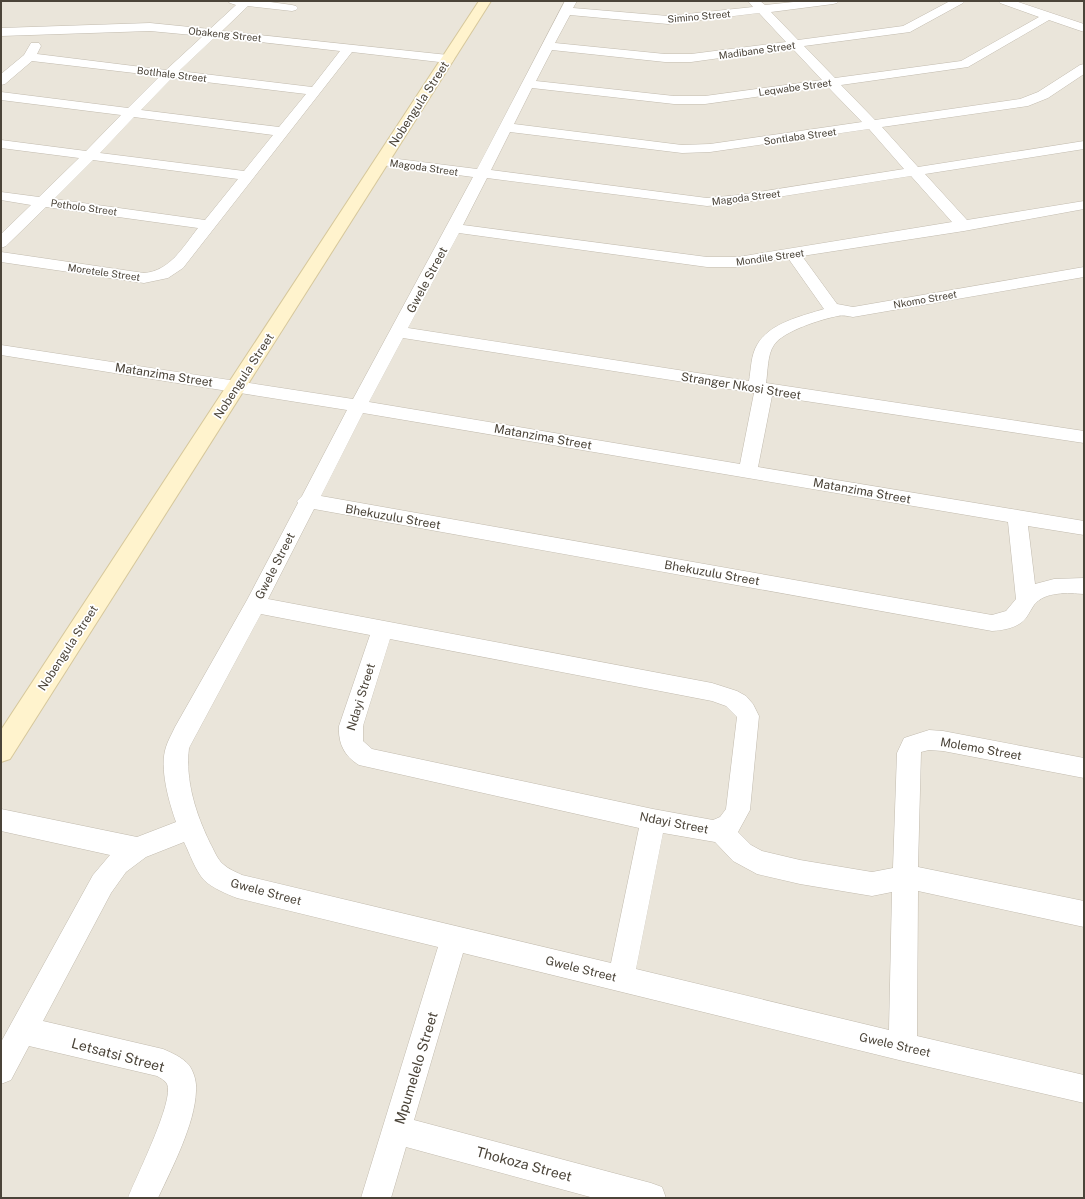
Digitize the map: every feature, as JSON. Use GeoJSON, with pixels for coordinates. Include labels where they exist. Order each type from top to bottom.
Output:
{"type":"FeatureCollection","features":[{"type":"Feature","properties":{"kind":"street","name":"Nobengula Street"},"geometry":{"type":"LineString","coordinates":[[1,751],[485,1]]}},
{"type":"Feature","properties":{"kind":"street","name":"Simino Street"},"geometry":{"type":"LineString","coordinates":[[568,6],[668,20],[758,5],[833,1]]}},
{"type":"Feature","properties":{"kind":"street","name":"Madibane Street"},"geometry":{"type":"LineString","coordinates":[[548,46],[681,59],[906,29],[959,1]]}},
{"type":"Feature","properties":{"kind":"street"},"geometry":{"type":"LineString","coordinates":[[1004,1],[1084,28]]}},
{"type":"Feature","properties":{"kind":"street"},"geometry":{"type":"LineString","coordinates":[[241,2],[292,8]]}},
{"type":"Feature","properties":{"kind":"street","name":"Petholo Street"},"geometry":{"type":"LineString","coordinates":[[1,243],[241,2]]}},
{"type":"Feature","properties":{"kind":"street"},"geometry":{"type":"LineString","coordinates":[[758,5],[872,125],[964,226]]}},
{"type":"Feature","properties":{"kind":"street","name":"Gwele Street"},"geometry":{"type":"LineString","coordinates":[[568,6],[505,126],[454,228],[307,501],[255,605],[183,734],[177,748],[175,764],[182,805],[190,828],[214,874],[237,886],[903,1047],[1084,1089]]}},
{"type":"Feature","properties":{"kind":"street","name":"Leqwabe Street"},"geometry":{"type":"LineString","coordinates":[[528,84],[684,101],[705,100],[964,64],[978,58],[1048,16]]}},
{"type":"Feature","properties":{"kind":"street","name":"Obakeng Street"},"geometry":{"type":"LineString","coordinates":[[1,32],[150,27],[211,32],[448,59]]}},
{"type":"Feature","properties":{"kind":"street"},"geometry":{"type":"LineString","coordinates":[[1,81],[29,57],[42,31]]}},
{"type":"Feature","properties":{"kind":"street","name":"Moretele Street"},"geometry":{"type":"LineString","coordinates":[[1,257],[144,278],[168,273],[177,265],[349,48]]}},
{"type":"Feature","properties":{"kind":"street","name":"Botlhale Street"},"geometry":{"type":"LineString","coordinates":[[29,57],[316,91]]}},
{"type":"Feature","properties":{"kind":"street","name":"Sontlaba Street"},"geometry":{"type":"LineString","coordinates":[[505,126],[692,149],[710,148],[1031,101],[1044,95],[1084,68]]}},
{"type":"Feature","properties":{"kind":"street"},"geometry":{"type":"LineString","coordinates":[[1,96],[283,132]]}},
{"type":"Feature","properties":{"kind":"street"},"geometry":{"type":"LineString","coordinates":[[1,144],[248,176]]}},
{"type":"Feature","properties":{"kind":"street","name":"Magoda Street"},"geometry":{"type":"LineString","coordinates":[[382,161],[707,202],[739,199],[1084,146]]}},
{"type":"Feature","properties":{"kind":"street"},"geometry":{"type":"LineString","coordinates":[[1,196],[43,202]]}},
{"type":"Feature","properties":{"kind":"street","name":"Petholo Street"},"geometry":{"type":"LineString","coordinates":[[43,202],[209,225]]}},
{"type":"Feature","properties":{"kind":"street","name":"Mondile Street"},"geometry":{"type":"LineString","coordinates":[[454,228],[707,262],[738,262],[964,226],[1084,205]]}},
{"type":"Feature","properties":{"kind":"street"},"geometry":{"type":"LineString","coordinates":[[793,254],[827,301],[832,307],[838,310]]}},
{"type":"Feature","properties":{"kind":"street","name":"Nkomo Street"},"geometry":{"type":"LineString","coordinates":[[838,310],[853,312],[1084,272]]}},
{"type":"Feature","properties":{"kind":"street"},"geometry":{"type":"LineString","coordinates":[[748,472],[764,351],[768,341],[775,335],[790,327],[838,310]]}},
{"type":"Feature","properties":{"kind":"street","name":"Stranger Nkosi Street"},"geometry":{"type":"LineString","coordinates":[[398,332],[760,389],[1084,437]]}},
{"type":"Feature","properties":{"kind":"street","name":"Matanzima Street"},"geometry":{"type":"LineString","coordinates":[[1,350],[358,406],[1084,528]]}},
{"type":"Feature","properties":{"kind":"street","name":"Bhekuzulu Street"},"geometry":{"type":"LineString","coordinates":[[307,501],[992,623],[1007,621],[1017,616],[1026,598]]}},
{"type":"Feature","properties":{"kind":"street"},"geometry":{"type":"LineString","coordinates":[[1017,517],[1026,598],[1042,588],[1050,586],[1084,586]]}},
{"type":"Feature","properties":{"kind":"street","name":"Ndayi Street"},"geometry":{"type":"LineString","coordinates":[[255,605],[383,629],[712,692],[737,700],[744,707],[748,716],[738,810],[728,826],[721,831],[713,831],[653,820],[367,758],[358,753],[353,746],[350,736],[351,726],[383,629]]}},
{"type":"Feature","properties":{"kind":"street","name":"Molemo Street"},"geometry":{"type":"LineString","coordinates":[[903,1047],[905,876],[909,753],[912,745],[929,740],[943,741],[1084,768]]}},
{"type":"Feature","properties":{"kind":"street"},"geometry":{"type":"LineString","coordinates":[[1,820],[137,849]]}},
{"type":"Feature","properties":{"kind":"street"},"geometry":{"type":"LineString","coordinates":[[621,979],[653,820]]}},
{"type":"Feature","properties":{"kind":"street"},"geometry":{"type":"LineString","coordinates":[[1,1070],[102,884],[118,864],[137,849],[190,828]]}},
{"type":"Feature","properties":{"kind":"street"},"geometry":{"type":"LineString","coordinates":[[721,831],[742,853],[757,862],[800,872],[872,884],[905,876],[1084,914]]}},
{"type":"Feature","properties":{"kind":"street","name":"Mpumelelo Street"},"geometry":{"type":"LineString","coordinates":[[376,1198],[454,938]]}},
{"type":"Feature","properties":{"kind":"street","name":"Letsatsi Street"},"geometry":{"type":"LineString","coordinates":[[22,1030],[163,1063],[174,1070],[181,1080],[182,1093],[178,1115],[143,1198]]}},
{"type":"Feature","properties":{"kind":"street","name":"Thokoza Street"},"geometry":{"type":"LineString","coordinates":[[397,1130],[651,1198]]}},
{"type":"Feature","properties":{"kind":"shaded area"},"geometry":{"type":"Polygon","coordinates":[[[1,1],[1084,1],[1084,1198],[1,1198],[1,1]]]}}]}
